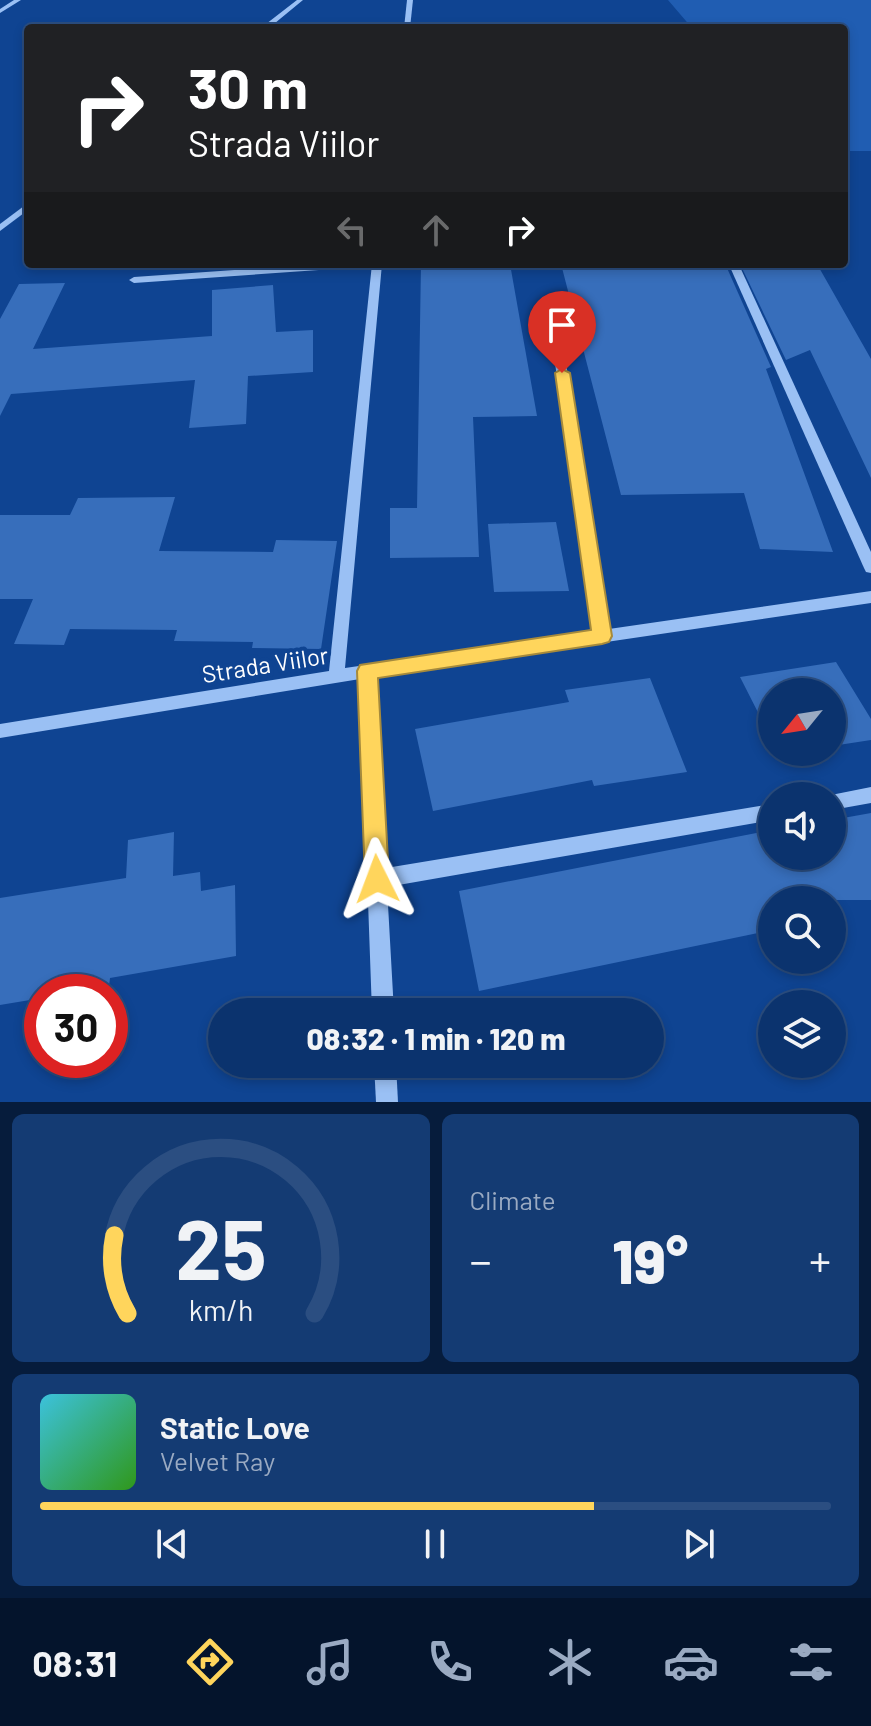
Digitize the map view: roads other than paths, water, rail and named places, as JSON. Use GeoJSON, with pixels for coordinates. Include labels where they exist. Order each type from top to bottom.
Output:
{"type":"FeatureCollection","features":[{"type":"Feature","properties":{"kind":"street"},"geometry":{"type":"LineString","coordinates":[[0,11],[18,0]]}},
{"type":"Feature","properties":{"kind":"street"},"geometry":{"type":"LineString","coordinates":[[271,24],[300,0]]}},
{"type":"Feature","properties":{"kind":"street"},"geometry":{"type":"LineString","coordinates":[[407,24],[410,0]]}},
{"type":"Feature","properties":{"kind":"street"},"geometry":{"type":"LineString","coordinates":[[0,228],[24,209]]}},
{"type":"Feature","properties":{"kind":"street"},"geometry":{"type":"LineString","coordinates":[[134,280],[305,268]]}},
{"type":"Feature","properties":{"kind":"street"},"geometry":{"type":"LineString","coordinates":[[336,676],[377,268]]}},
{"type":"Feature","properties":{"kind":"street"},"geometry":{"type":"LineString","coordinates":[[735,268],[871,568]]}},
{"type":"Feature","properties":{"kind":"street"},"geometry":{"type":"LineString","coordinates":[[553,315],[602,636]]}},
{"type":"Feature","properties":{"kind":"street","name":"Strada Viilor"},"geometry":{"type":"LineString","coordinates":[[0,731],[368,671],[871,597]]}},
{"type":"Feature","properties":{"kind":"street"},"geometry":{"type":"LineString","coordinates":[[368,671],[382,998]]}},
{"type":"Feature","properties":{"kind":"street"},"geometry":{"type":"LineString","coordinates":[[846,799],[871,795]]}},
{"type":"Feature","properties":{"kind":"street"},"geometry":{"type":"LineString","coordinates":[[377,879],[758,814]]}},
{"type":"Feature","properties":{"kind":"street"},"geometry":{"type":"LineString","coordinates":[[386,1078],[387,1102]]}}]}
